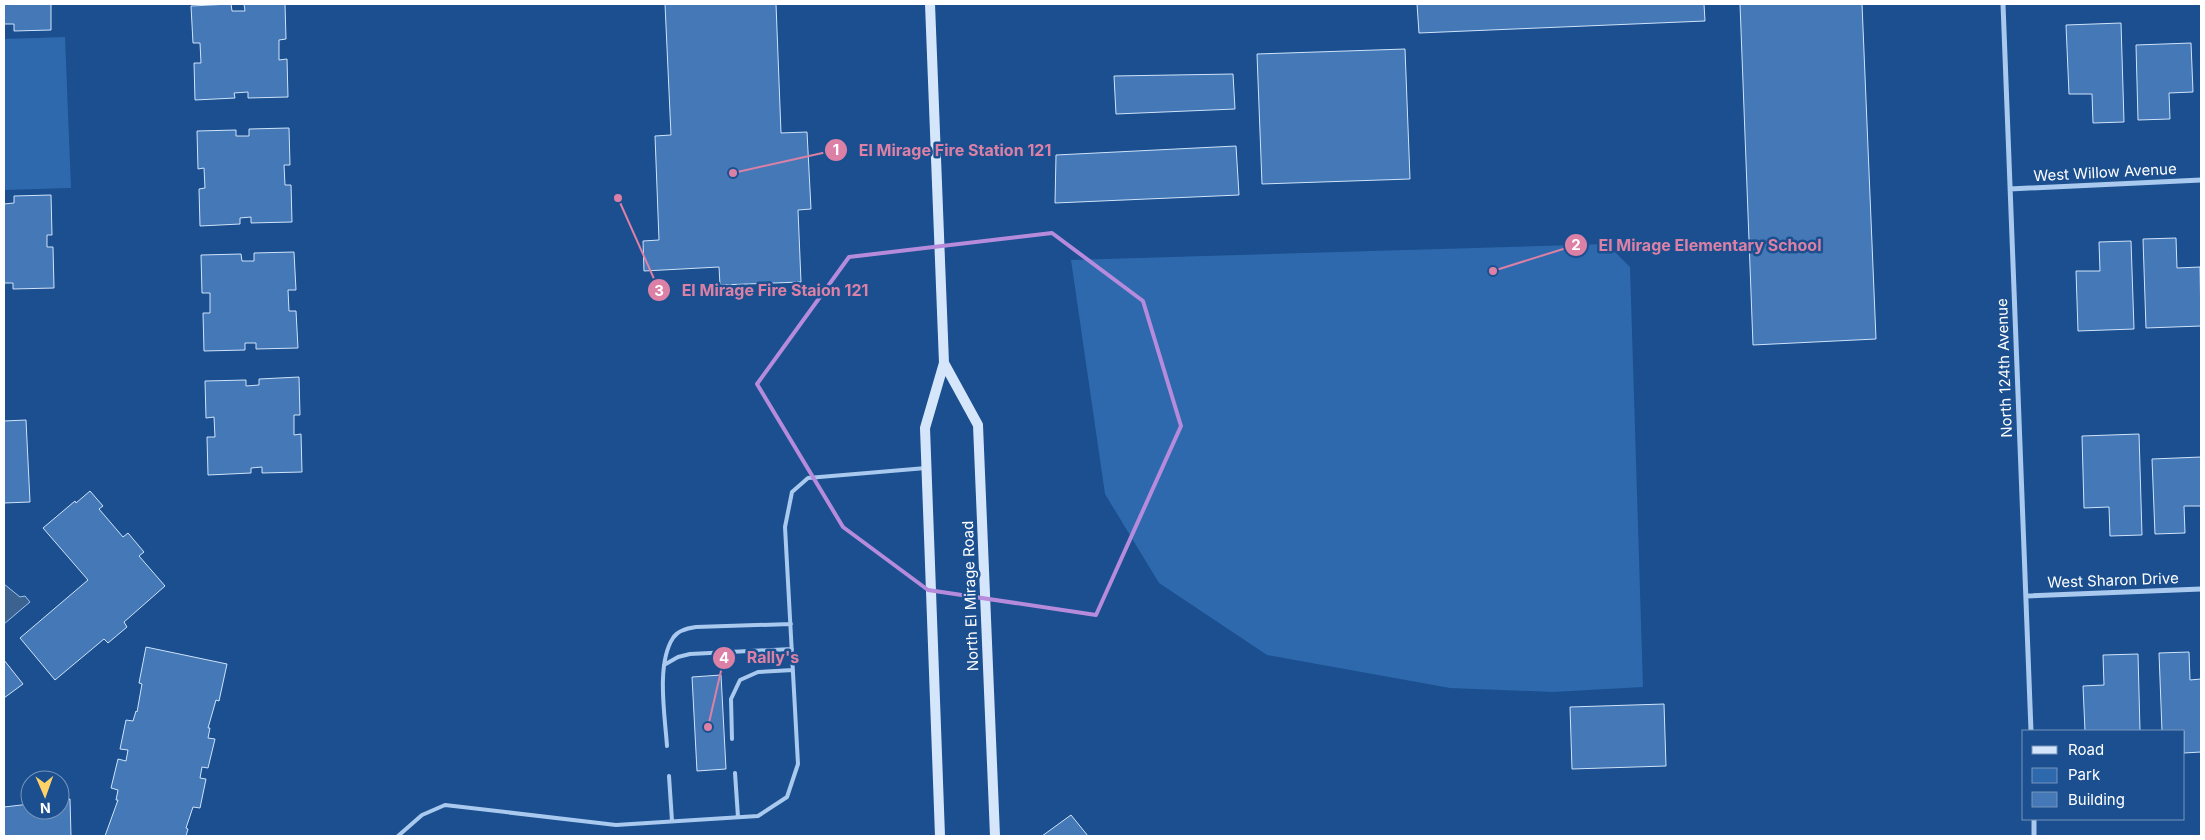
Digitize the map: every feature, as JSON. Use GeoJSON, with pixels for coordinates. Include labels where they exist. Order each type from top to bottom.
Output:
{"type":"FeatureCollection","features":[{"type":"Feature","properties":{"kind":"main road","name":"North El Mirage Road"},"geometry":{"type":"LineString","coordinates":[[930,4],[944,363],[925,428],[940,836]]}},
{"type":"Feature","properties":{"kind":"main road","name":"North El Mirage Road"},"geometry":{"type":"LineString","coordinates":[[944,363],[978,425],[995,836]]}},
{"type":"Feature","properties":{"kind":"street","name":"North 124th Avenue"},"geometry":{"type":"LineString","coordinates":[[2003,4],[2031,730]]}},
{"type":"Feature","properties":{"kind":"street","name":"West Willow Avenue"},"geometry":{"type":"LineString","coordinates":[[2010,189],[2201,180]]}},
{"type":"Feature","properties":{"kind":"street","name":"West Sharon Drive"},"geometry":{"type":"LineString","coordinates":[[2026,596],[2201,589]]}},
{"type":"Feature","properties":{"kind":"street"},"geometry":{"type":"LineString","coordinates":[[2034,820],[2034,836]]}},
{"type":"Feature","properties":{"kind":"lane"},"geometry":{"type":"LineString","coordinates":[[398,836],[422,815],[445,805],[616,824],[758,816],[787,797],[798,764],[786,527],[792,492],[808,478],[926,468]]}},
{"type":"Feature","properties":{"kind":"lane"},"geometry":{"type":"LineString","coordinates":[[667,746],[664,665],[674,636],[685,628],[791,624]]}},
{"type":"Feature","properties":{"kind":"lane"},"geometry":{"type":"LineString","coordinates":[[664,665],[678,657],[690,654],[792,650]]}},
{"type":"Feature","properties":{"kind":"lane"},"geometry":{"type":"LineString","coordinates":[[732,739],[731,699],[740,680],[758,672],[793,670]]}},
{"type":"Feature","properties":{"kind":"lane"},"geometry":{"type":"LineString","coordinates":[[734,773],[738,818]]}},
{"type":"Feature","properties":{"kind":"lane"},"geometry":{"type":"LineString","coordinates":[[669,776],[672,822]]}},
{"type":"Feature","properties":{"kind":"highlighted area"},"geometry":{"type":"Polygon","coordinates":[[[1052,233],[1143,301],[1181,426],[1096,615],[928,590],[843,527],[757,384],[849,257],[1052,233]]]}},
{"type":"Feature","properties":{"kind":"green space"},"geometry":{"type":"Polygon","coordinates":[[[65,37],[71,188],[4,190],[4,39],[65,37]]]}},
{"type":"Feature","properties":{"kind":"green space"},"geometry":{"type":"Polygon","coordinates":[[[1607,244],[1630,267],[1643,687],[1553,692],[1450,688],[1267,655],[1159,583],[1105,494],[1071,260],[1607,244]]]}},
{"type":"Feature","properties":{"kind":"shaded area"},"geometry":{"type":"Polygon","coordinates":[[[4,584],[20,597],[25,596],[30,602],[4,624],[4,584]]]}},
{"type":"Feature","properties":{"kind":"building"},"geometry":{"type":"Polygon","coordinates":[[[4,4],[51,4],[51,30],[14,31],[14,24],[4,24],[4,4]]]}},
{"type":"Feature","properties":{"kind":"building"},"geometry":{"type":"Polygon","coordinates":[[[231,4],[232,11],[245,11],[244,4],[285,4],[286,39],[279,40],[279,60],[287,59],[288,97],[248,98],[248,92],[234,93],[235,98],[195,100],[194,63],[201,63],[200,43],[193,43],[191,6],[231,4]]]}},
{"type":"Feature","properties":{"kind":"building"},"geometry":{"type":"Polygon","coordinates":[[[665,4],[776,4],[781,133],[807,132],[811,209],[798,210],[801,282],[720,285],[719,267],[644,271],[643,241],[659,240],[655,136],[671,135],[665,4]]]}},
{"type":"Feature","properties":{"kind":"building"},"geometry":{"type":"Polygon","coordinates":[[[1417,4],[1704,4],[1705,21],[1419,33],[1417,4]]]}},
{"type":"Feature","properties":{"kind":"building"},"geometry":{"type":"Polygon","coordinates":[[[1740,4],[1862,4],[1876,339],[1753,345],[1740,4]]]}},
{"type":"Feature","properties":{"kind":"building"},"geometry":{"type":"Polygon","coordinates":[[[2121,23],[2124,122],[2093,123],[2092,94],[2069,94],[2066,25],[2121,23]]]}},
{"type":"Feature","properties":{"kind":"building"},"geometry":{"type":"Polygon","coordinates":[[[2191,43],[2193,92],[2169,93],[2170,119],[2138,120],[2136,45],[2191,43]]]}},
{"type":"Feature","properties":{"kind":"building"},"geometry":{"type":"Polygon","coordinates":[[[1405,49],[1410,179],[1262,184],[1257,54],[1405,49]]]}},
{"type":"Feature","properties":{"kind":"building"},"geometry":{"type":"Polygon","coordinates":[[[1233,74],[1235,109],[1116,114],[1114,76],[1233,74]]]}},
{"type":"Feature","properties":{"kind":"building"},"geometry":{"type":"Polygon","coordinates":[[[289,128],[290,165],[284,165],[285,185],[291,185],[292,222],[251,223],[251,217],[240,218],[240,224],[200,226],[199,189],[205,188],[204,168],[198,169],[197,131],[236,130],[236,136],[249,136],[249,129],[289,128]]]}},
{"type":"Feature","properties":{"kind":"building"},"geometry":{"type":"Polygon","coordinates":[[[1236,146],[1239,195],[1055,203],[1056,155],[1236,146]]]}},
{"type":"Feature","properties":{"kind":"building"},"geometry":{"type":"Polygon","coordinates":[[[51,195],[52,235],[47,235],[47,247],[53,247],[54,288],[13,289],[13,283],[4,283],[4,204],[14,203],[14,196],[51,195]]]}},
{"type":"Feature","properties":{"kind":"building"},"geometry":{"type":"Polygon","coordinates":[[[2176,238],[2177,268],[2200,267],[2201,326],[2146,328],[2143,239],[2176,238]]]}},
{"type":"Feature","properties":{"kind":"building"},"geometry":{"type":"Polygon","coordinates":[[[2131,241],[2134,329],[2078,331],[2076,271],[2100,271],[2099,242],[2131,241]]]}},
{"type":"Feature","properties":{"kind":"building"},"geometry":{"type":"Polygon","coordinates":[[[294,252],[296,290],[288,290],[289,311],[296,311],[298,348],[256,349],[256,343],[245,343],[245,350],[204,351],[203,313],[210,313],[210,293],[202,293],[201,255],[241,254],[242,261],[254,261],[254,253],[294,252]]]}},
{"type":"Feature","properties":{"kind":"building"},"geometry":{"type":"Polygon","coordinates":[[[299,377],[300,415],[294,415],[294,435],[301,434],[302,472],[262,473],[262,467],[251,468],[251,473],[208,475],[207,437],[215,437],[214,417],[206,418],[205,381],[246,380],[246,386],[259,385],[259,379],[299,377]]]}},
{"type":"Feature","properties":{"kind":"building"},"geometry":{"type":"Polygon","coordinates":[[[26,420],[30,502],[4,503],[4,421],[26,420]]]}},
{"type":"Feature","properties":{"kind":"building"},"geometry":{"type":"Polygon","coordinates":[[[2139,434],[2142,535],[2110,536],[2109,507],[2084,508],[2082,436],[2139,434]]]}},
{"type":"Feature","properties":{"kind":"building"},"geometry":{"type":"Polygon","coordinates":[[[2201,457],[2201,506],[2184,506],[2185,533],[2155,534],[2152,459],[2201,457]]]}},
{"type":"Feature","properties":{"kind":"building"},"geometry":{"type":"Polygon","coordinates":[[[90,491],[103,506],[99,509],[123,537],[128,533],[144,552],[139,556],[165,586],[124,622],[127,627],[108,643],[104,639],[55,680],[20,638],[88,580],[43,528],[90,491]]]}},
{"type":"Feature","properties":{"kind":"building"},"geometry":{"type":"Polygon","coordinates":[[[146,647],[227,664],[219,701],[216,700],[208,728],[210,728],[208,738],[215,739],[208,768],[202,767],[200,778],[206,779],[200,808],[193,807],[186,828],[188,829],[186,836],[105,836],[118,800],[116,800],[118,790],[111,788],[118,759],[126,761],[128,750],[120,749],[126,720],[133,721],[137,712],[142,684],[139,683],[146,647]]]}},
{"type":"Feature","properties":{"kind":"building"},"geometry":{"type":"Polygon","coordinates":[[[2189,652],[2190,680],[2201,679],[2201,752],[2185,753],[2185,730],[2162,730],[2159,653],[2189,652]]]}},
{"type":"Feature","properties":{"kind":"building"},"geometry":{"type":"Polygon","coordinates":[[[2138,654],[2140,730],[2085,730],[2083,686],[2104,685],[2103,655],[2138,654]]]}},
{"type":"Feature","properties":{"kind":"building"},"geometry":{"type":"Polygon","coordinates":[[[4,660],[23,684],[4,698],[4,660]]]}},
{"type":"Feature","properties":{"kind":"building"},"geometry":{"type":"Polygon","coordinates":[[[721,675],[726,769],[697,771],[692,677],[721,675]]]}},
{"type":"Feature","properties":{"kind":"building"},"geometry":{"type":"Polygon","coordinates":[[[1664,704],[1666,766],[1572,769],[1570,707],[1664,704]]]}},
{"type":"Feature","properties":{"kind":"building"},"geometry":{"type":"Polygon","coordinates":[[[70,799],[71,836],[4,836],[4,807],[20,805],[20,820],[70,820],[70,799]]]}},
{"type":"Feature","properties":{"kind":"building"},"geometry":{"type":"Polygon","coordinates":[[[1071,815],[1088,836],[1042,836],[1071,815]]]}},
{"type":"Feature","properties":{"kind":"place","name":"El Mirage Fire Station 121"},"geometry":{"type":"Point","coordinates":[733,173]}},
{"type":"Feature","properties":{"kind":"place","name":"El Mirage Fire Staion 121"},"geometry":{"type":"Point","coordinates":[618,198]}},
{"type":"Feature","properties":{"kind":"place","name":"El Mirage Elementary School"},"geometry":{"type":"Point","coordinates":[1493,271]}},
{"type":"Feature","properties":{"kind":"place","name":"Rally's"},"geometry":{"type":"Point","coordinates":[708,727]}}]}
